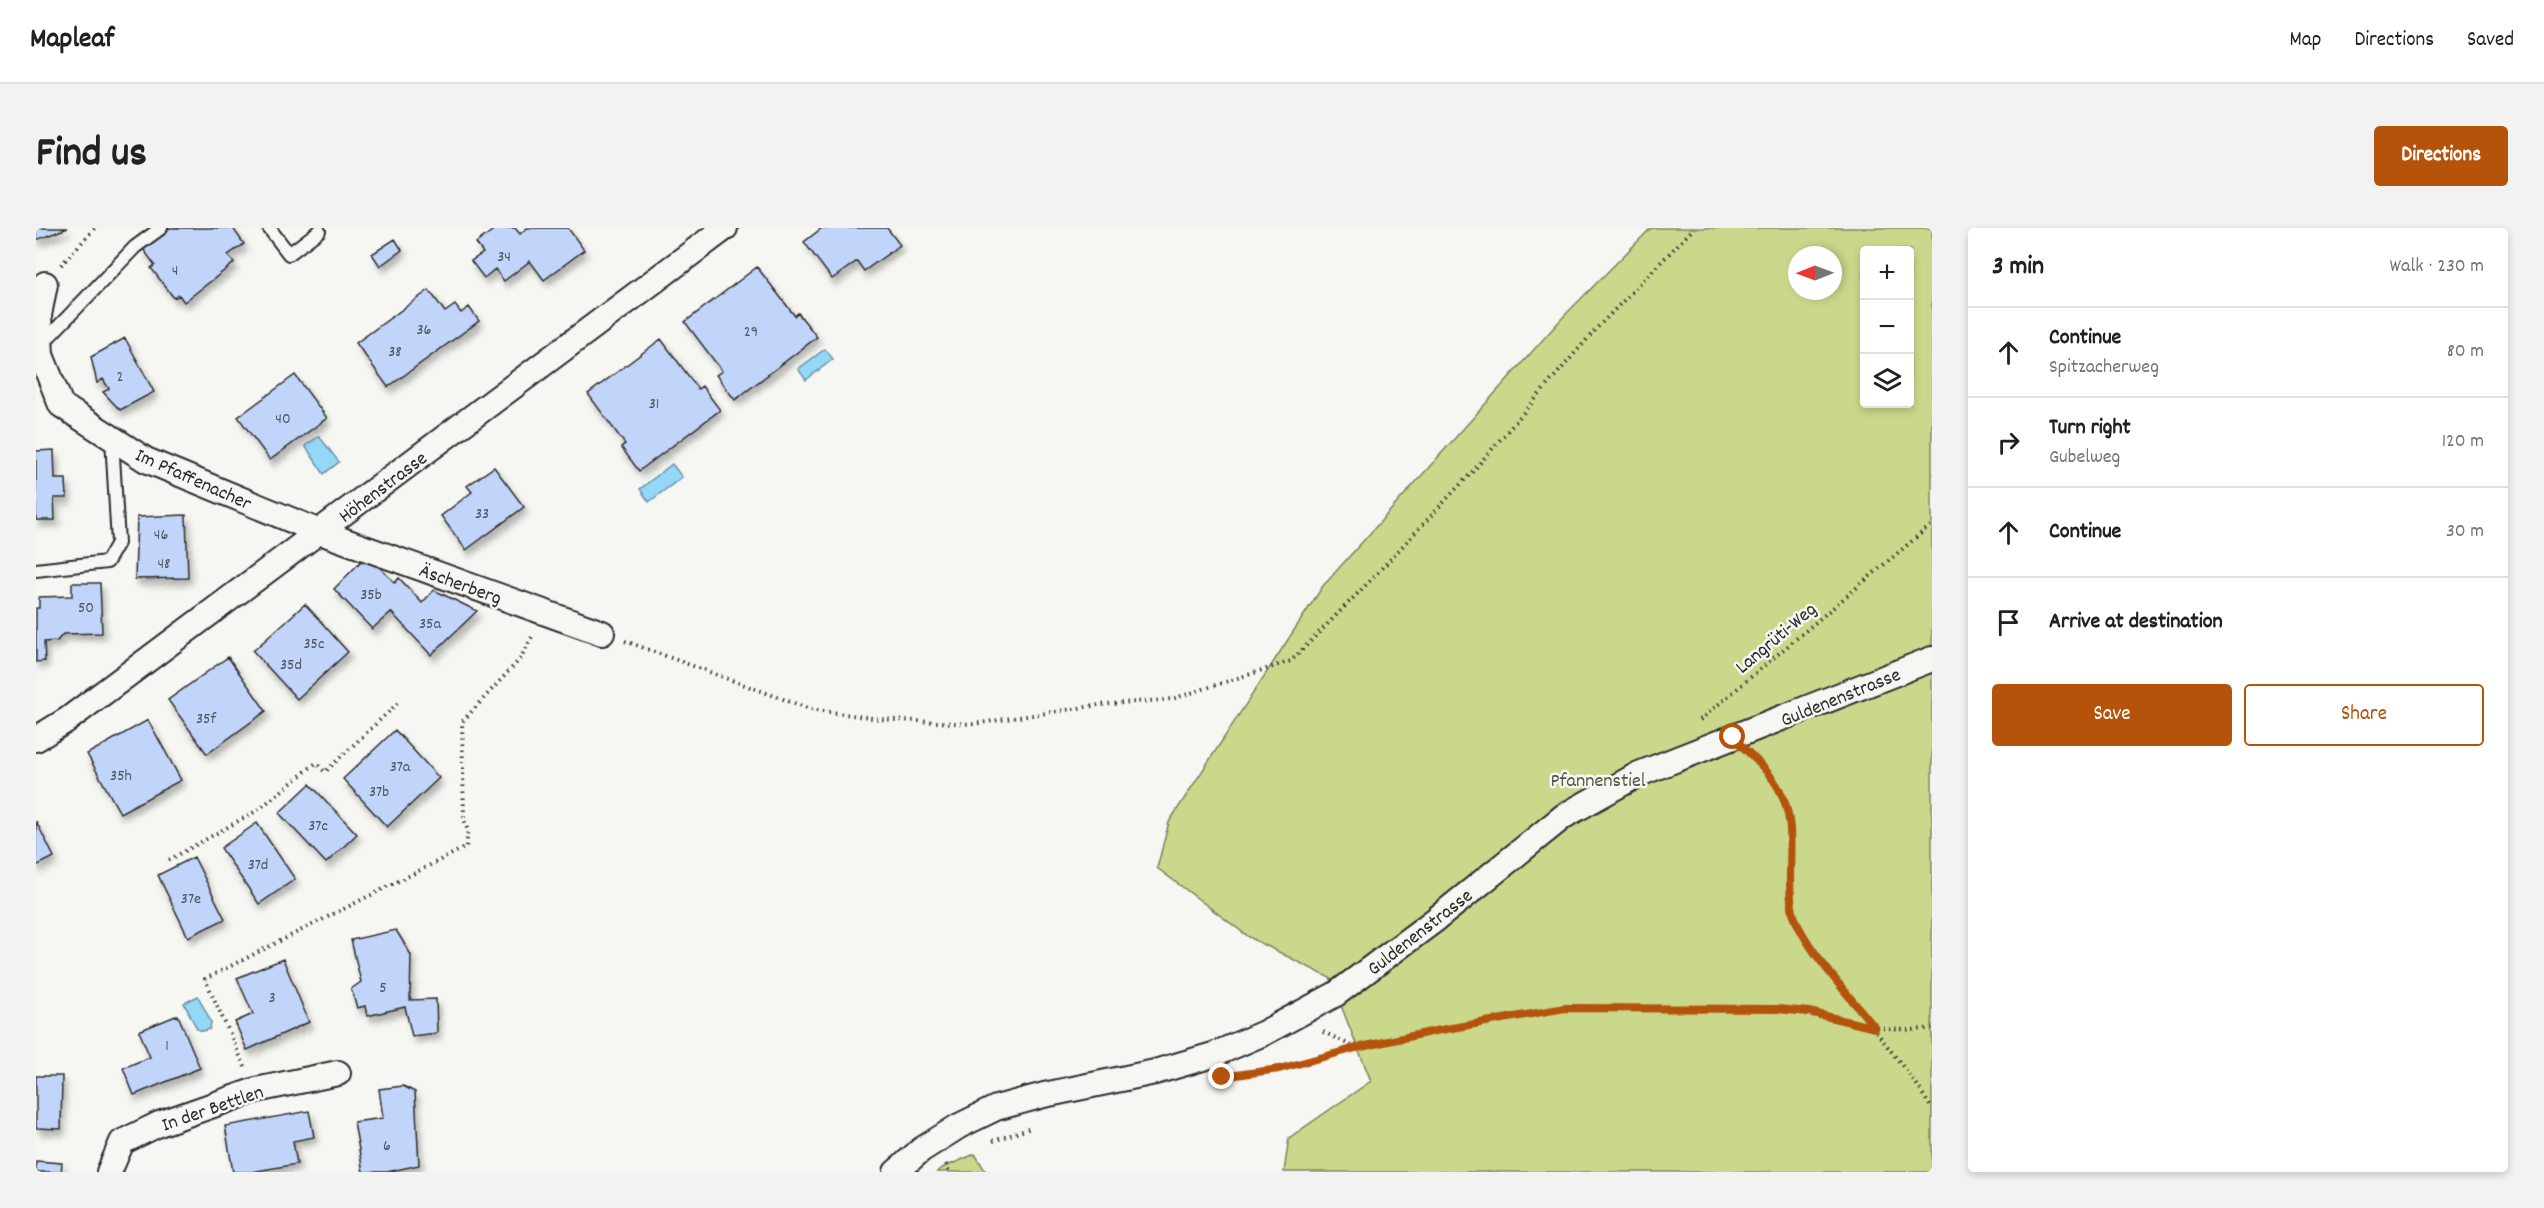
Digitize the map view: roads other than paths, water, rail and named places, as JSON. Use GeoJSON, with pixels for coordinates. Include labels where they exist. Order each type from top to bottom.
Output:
{"type":"FeatureCollection","features":[{"type":"Feature","properties":{"kind":"street","name":"Höhenstrasse"},"geometry":{"type":"LineString","coordinates":[[36,739],[67,720],[724,228]]}},
{"type":"Feature","properties":{"kind":"street","name":"Im Pfaffenacher"},"geometry":{"type":"LineString","coordinates":[[45,284],[39,315],[41,355],[61,405],[146,460],[320,532]]}},
{"type":"Feature","properties":{"kind":"street","name":"Äscherberg"},"geometry":{"type":"LineString","coordinates":[[320,532],[602,633]]}},
{"type":"Feature","properties":{"kind":"street","name":"Guldenenstrasse"},"geometry":{"type":"LineString","coordinates":[[896,1172],[921,1150],[959,1125],[996,1108],[1044,1095],[1155,1072],[1213,1055],[1264,1033],[1336,994],[1435,920],[1564,816],[1639,774],[1932,659]]}},
{"type":"Feature","properties":{"kind":"street","name":"In der Bettlen"},"geometry":{"type":"LineString","coordinates":[[109,1172],[122,1142],[159,1124],[256,1090],[338,1073]]}},
{"type":"Feature","properties":{"kind":"lane"},"geometry":{"type":"LineString","coordinates":[[40,345],[135,247],[161,228]]}},
{"type":"Feature","properties":{"kind":"lane"},"geometry":{"type":"LineString","coordinates":[[269,228],[289,254],[319,231]]}},
{"type":"Feature","properties":{"kind":"lane"},"geometry":{"type":"LineString","coordinates":[[36,570],[107,562],[117,543],[112,438]]}},
{"type":"Feature","properties":{"kind":"water"},"geometry":{"type":"Polygon","coordinates":[[[825,349],[833,359],[806,380],[798,369],[825,349]]]}},
{"type":"Feature","properties":{"kind":"water"},"geometry":{"type":"Polygon","coordinates":[[[319,436],[339,462],[324,474],[305,446],[319,436]]]}},
{"type":"Feature","properties":{"kind":"water"},"geometry":{"type":"Polygon","coordinates":[[[672,464],[682,477],[649,502],[640,489],[672,464]]]}},
{"type":"Feature","properties":{"kind":"water"},"geometry":{"type":"Polygon","coordinates":[[[198,996],[211,1022],[210,1029],[203,1031],[197,1029],[184,1003],[198,996]]]}},
{"type":"Feature","properties":{"kind":"park label","name":"Pfannenstiel"},"geometry":{"type":"Point","coordinates":[1598,779]}}]}
